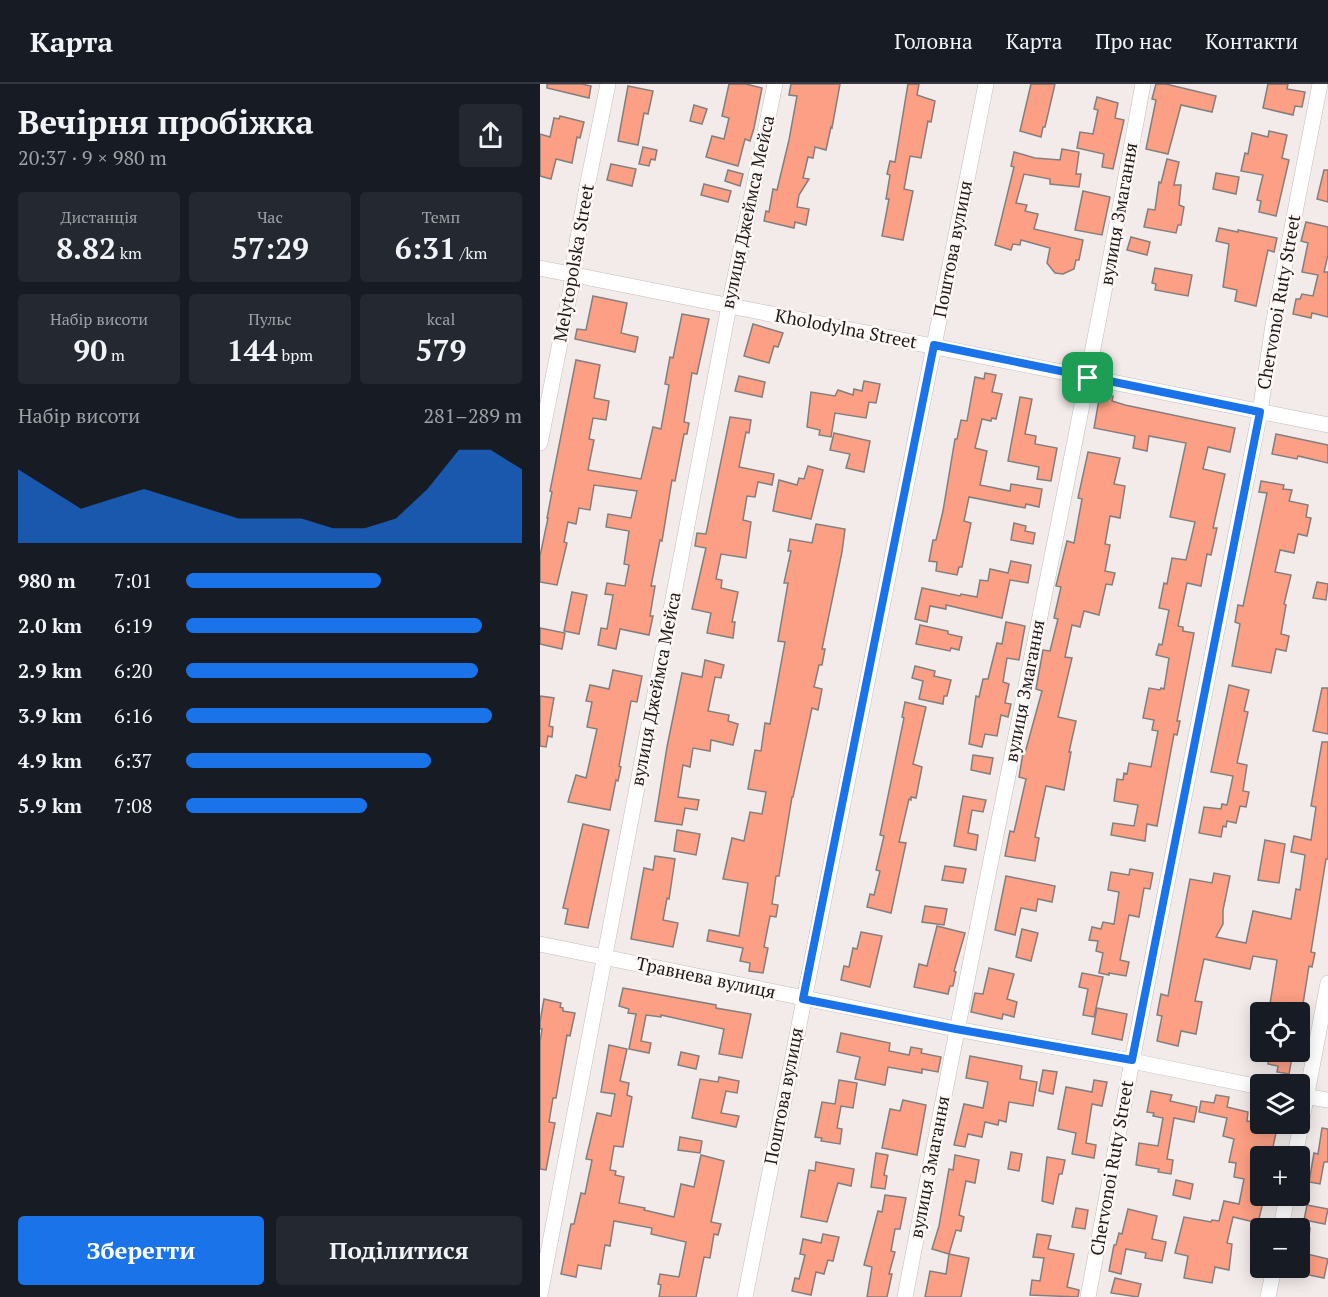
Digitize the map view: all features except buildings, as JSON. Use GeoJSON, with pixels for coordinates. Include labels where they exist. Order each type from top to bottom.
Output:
{"type":"FeatureCollection","features":[{"type":"Feature","properties":{"kind":"street","name":"Melytopolska Street"},"geometry":{"type":"LineString","coordinates":[[540,442],[608,84]]}},
{"type":"Feature","properties":{"kind":"street","name":"вулиця Джеймса Мейса"},"geometry":{"type":"LineString","coordinates":[[540,1295],[729,306],[775,84]]}},
{"type":"Feature","properties":{"kind":"street","name":"Поштова вулиця"},"geometry":{"type":"LineString","coordinates":[[745,1297],[986,84]]}},
{"type":"Feature","properties":{"kind":"street","name":"вулиця Змагання"},"geometry":{"type":"LineString","coordinates":[[905,1297],[956,1029],[1088,378],[1143,84]]}},
{"type":"Feature","properties":{"kind":"street","name":"Chervonoi Ruty Street"},"geometry":{"type":"LineString","coordinates":[[1088,1297],[1132,1060],[1260,412],[1273,325],[1320,84]]}},
{"type":"Feature","properties":{"kind":"street","name":"Kholodylna Street"},"geometry":{"type":"LineString","coordinates":[[540,268],[1328,425]]}},
{"type":"Feature","properties":{"kind":"street","name":"Травнева вулиця"},"geometry":{"type":"LineString","coordinates":[[540,944],[803,999],[1132,1060],[1250,1085]]}},
{"type":"Feature","properties":{"kind":"street"},"geometry":{"type":"LineString","coordinates":[[1308,1074],[1328,983]]}},
{"type":"Feature","properties":{"kind":"street"},"geometry":{"type":"LineString","coordinates":[[1310,1097],[1328,1100]]}},
{"type":"Feature","properties":{"kind":"street"},"geometry":{"type":"LineString","coordinates":[[1268,1297],[1272,1278]]}},
{"type":"Feature","properties":{"kind":"route"},"geometry":{"type":"LineString","coordinates":[[934,345],[1088,378],[1260,412],[1132,1060],[803,999],[934,345]]}}]}
